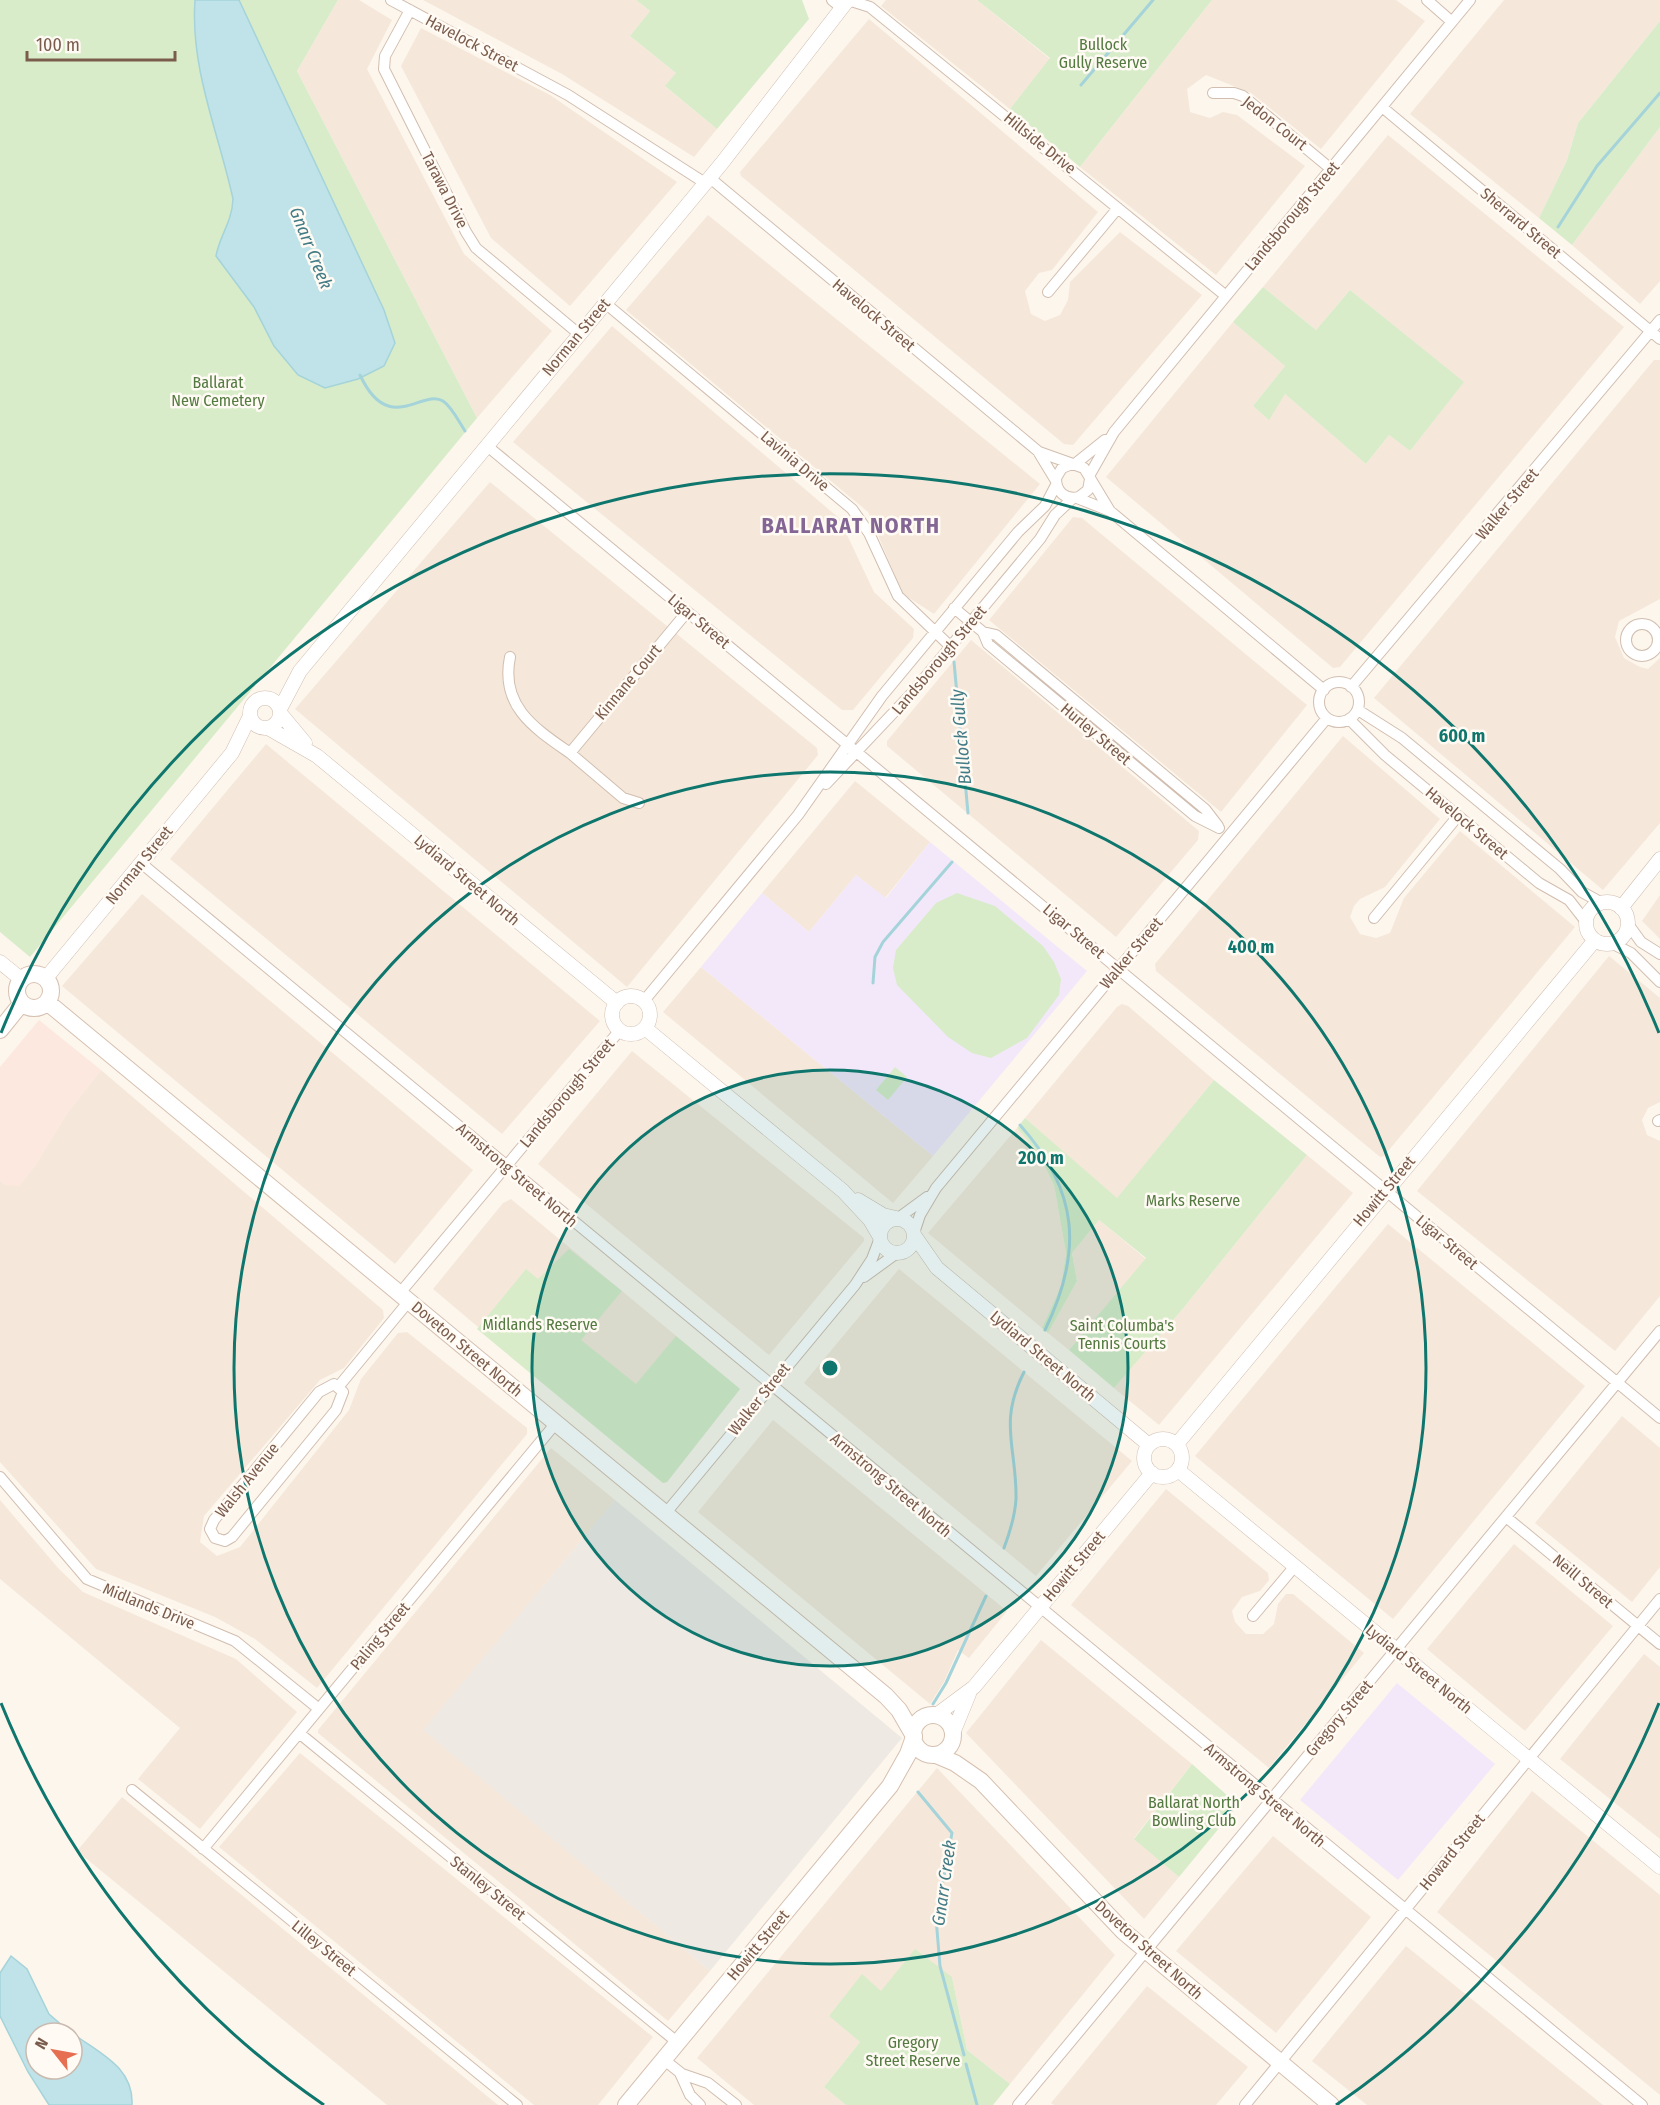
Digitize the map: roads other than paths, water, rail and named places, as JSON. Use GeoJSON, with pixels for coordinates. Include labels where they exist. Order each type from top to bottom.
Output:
{"type":"FeatureCollection","features":[{"type":"Feature","properties":{"kind":"main road"},"geometry":{"type":"LineString","coordinates":[[30,974],[46,978],[51,987],[47,1002],[38,1008],[21,1004],[16,994],[21,979],[30,974]]}},
{"type":"Feature","properties":{"kind":"main road","name":"Doveton Street North"},"geometry":{"type":"LineString","coordinates":[[47,1002],[886,1696],[899,1710],[914,1736]]}},
{"type":"Feature","properties":{"kind":"main road"},"geometry":{"type":"LineString","coordinates":[[0,1030],[21,1004]]}},
{"type":"Feature","properties":{"kind":"main road","name":"Doveton Street North"},"geometry":{"type":"LineString","coordinates":[[886,1696],[910,1708],[934,1716]]}},
{"type":"Feature","properties":{"kind":"main road"},"geometry":{"type":"LineString","coordinates":[[934,1716],[947,1721],[953,1735],[948,1749],[935,1755],[921,1750],[914,1736],[918,1723],[934,1716]]}},
{"type":"Feature","properties":{"kind":"main road","name":"Doveton Street North"},"geometry":{"type":"LineString","coordinates":[[953,1735],[981,1781]]}},
{"type":"Feature","properties":{"kind":"main road","name":"Howitt Street"},"geometry":{"type":"LineString","coordinates":[[626,2105],[890,1786],[908,1754],[914,1736]]}},
{"type":"Feature","properties":{"kind":"main road","name":"Doveton Street North"},"geometry":{"type":"LineString","coordinates":[[935,1755],[955,1763],[981,1781],[1123,1931],[1330,2105]]}},
{"type":"Feature","properties":{"kind":"main road","name":"Howitt Street"},"geometry":{"type":"LineString","coordinates":[[890,1786],[935,1755]]}},
{"type":"Feature","properties":{"kind":"street","name":"Havelock Street"},"geometry":{"type":"LineString","coordinates":[[391,0],[568,95],[708,181],[1039,452],[1073,464]]}},
{"type":"Feature","properties":{"kind":"street"},"geometry":{"type":"LineString","coordinates":[[1427,0],[1452,22]]}},
{"type":"Feature","properties":{"kind":"street","name":"Landsborough Street"},"geometry":{"type":"LineString","coordinates":[[1090,478],[1114,432],[1470,0]]}},
{"type":"Feature","properties":{"kind":"street","name":"Norman Street"},"geometry":{"type":"LineString","coordinates":[[267,699],[300,671],[708,181],[842,2]]}},
{"type":"Feature","properties":{"kind":"street","name":"Hillside Drive"},"geometry":{"type":"LineString","coordinates":[[842,2],[870,7],[1226,296]]}},
{"type":"Feature","properties":{"kind":"street","name":"Tarawa Drive"},"geometry":{"type":"LineString","coordinates":[[411,10],[385,56],[384,69],[466,232],[482,254],[579,334]]}},
{"type":"Feature","properties":{"kind":"street","name":"Jedon Court"},"geometry":{"type":"LineString","coordinates":[[1213,93],[1234,93],[1243,96],[1331,169]]}},
{"type":"Feature","properties":{"kind":"street","name":"Sherrard Street"},"geometry":{"type":"LineString","coordinates":[[1382,107],[1660,339]]}},
{"type":"Feature","properties":{"kind":"street"},"geometry":{"type":"LineString","coordinates":[[1048,292],[1118,208]]}},
{"type":"Feature","properties":{"kind":"street","name":"Lavinia Drive"},"geometry":{"type":"LineString","coordinates":[[605,303],[852,509],[869,533],[897,596],[951,647]]}},
{"type":"Feature","properties":{"kind":"street","name":"Walker Street"},"geometry":{"type":"LineString","coordinates":[[1351,687],[1385,650],[1660,320]]}},
{"type":"Feature","properties":{"kind":"street","name":"Landsborough Street"},"geometry":{"type":"LineString","coordinates":[[1073,464],[1114,432]]}},
{"type":"Feature","properties":{"kind":"street","name":"Ligar Street"},"geometry":{"type":"LineString","coordinates":[[486,445],[1660,1418]]}},
{"type":"Feature","properties":{"kind":"street","name":"Havelock Street"},"geometry":{"type":"LineString","coordinates":[[1039,452],[1056,483]]}},
{"type":"Feature","properties":{"kind":"street"},"geometry":{"type":"LineString","coordinates":[[1110,511],[1062,495],[1056,483],[1062,468],[1073,464],[1084,468],[1110,511],[1324,690]]}},
{"type":"Feature","properties":{"kind":"street"},"geometry":{"type":"LineString","coordinates":[[1075,498],[1088,490],[1090,478]]}},
{"type":"Feature","properties":{"kind":"street","name":"Landsborough Street"},"geometry":{"type":"LineString","coordinates":[[798,815],[882,696],[954,608],[1044,506],[1056,483]]}},
{"type":"Feature","properties":{"kind":"street","name":"Landsborough Street"},"geometry":{"type":"LineString","coordinates":[[643,1002],[798,815],[951,647],[1040,539],[1055,516],[1075,498]]}},
{"type":"Feature","properties":{"kind":"street","name":"Hurley Street"},"geometry":{"type":"LineString","coordinates":[[954,608],[983,632],[996,635],[1207,810],[1218,826],[1229,836]]}},
{"type":"Feature","properties":{"kind":"street","name":"Kinnane Court"},"geometry":{"type":"LineString","coordinates":[[570,753],[687,612]]}},
{"type":"Feature","properties":{"kind":"street"},"geometry":{"type":"LineString","coordinates":[[510,657],[507,686],[515,704],[525,718],[623,798],[639,803]]}},
{"type":"Feature","properties":{"kind":"street","name":"Norman Street"},"geometry":{"type":"LineString","coordinates":[[280,711],[300,671]]}},
{"type":"Feature","properties":{"kind":"street"},"geometry":{"type":"LineString","coordinates":[[1334,683],[1351,687],[1358,697],[1358,710],[1349,719],[1338,722],[1327,718],[1320,707],[1324,690],[1334,683]]}},
{"type":"Feature","properties":{"kind":"street"},"geometry":{"type":"LineString","coordinates":[[267,699],[275,702],[280,711],[277,723],[265,728],[255,724],[250,716],[254,704],[267,699]]}},
{"type":"Feature","properties":{"kind":"street","name":"Havelock Street"},"geometry":{"type":"LineString","coordinates":[[1358,710],[1402,738],[1560,869],[1582,892],[1602,903]]}},
{"type":"Feature","properties":{"kind":"street","name":"Lydiard Street North"},"geometry":{"type":"LineString","coordinates":[[280,711],[317,756],[616,1003]]}},
{"type":"Feature","properties":{"kind":"street","name":"Norman Street"},"geometry":{"type":"LineString","coordinates":[[232,753],[250,716]]}},
{"type":"Feature","properties":{"kind":"street","name":"Walker Street"},"geometry":{"type":"LineString","coordinates":[[914,1234],[920,1215],[936,1188],[1327,718]]}},
{"type":"Feature","properties":{"kind":"street","name":"Havelock Street"},"geometry":{"type":"LineString","coordinates":[[1349,719],[1385,755],[1539,883],[1569,900],[1587,923]]}},
{"type":"Feature","properties":{"kind":"street","name":"Norman Street"},"geometry":{"type":"LineString","coordinates":[[46,978],[232,753],[265,728]]}},
{"type":"Feature","properties":{"kind":"street","name":"Lydiard Street North"},"geometry":{"type":"LineString","coordinates":[[265,728],[317,756]]}},
{"type":"Feature","properties":{"kind":"street"},"geometry":{"type":"LineString","coordinates":[[1374,918],[1458,816]]}},
{"type":"Feature","properties":{"kind":"street"},"geometry":{"type":"LineString","coordinates":[[1621,908],[1660,859]]}},
{"type":"Feature","properties":{"kind":"street","name":"Armstrong Street North"},"geometry":{"type":"LineString","coordinates":[[141,863],[1642,2105]]}},
{"type":"Feature","properties":{"kind":"street"},"geometry":{"type":"LineString","coordinates":[[1660,954],[1644,945],[1628,924],[1621,908],[1614,904],[1602,903],[1591,910],[1587,923],[1588,931],[1595,940],[1611,943],[1631,953],[1660,982]]}},
{"type":"Feature","properties":{"kind":"street"},"geometry":{"type":"LineString","coordinates":[[1611,943],[1621,938],[1628,924]]}},
{"type":"Feature","properties":{"kind":"street","name":"Howitt Street"},"geometry":{"type":"LineString","coordinates":[[1177,1444],[1385,1190],[1595,940]]}},
{"type":"Feature","properties":{"kind":"street"},"geometry":{"type":"LineString","coordinates":[[0,962],[21,979]]}},
{"type":"Feature","properties":{"kind":"street"},"geometry":{"type":"LineString","coordinates":[[630,997],[643,1002],[649,1013],[645,1028],[633,1034],[620,1030],[612,1019],[616,1003],[630,997]]}},
{"type":"Feature","properties":{"kind":"street"},"geometry":{"type":"LineString","coordinates":[[645,1028],[843,1191],[872,1223],[885,1248],[898,1253],[910,1247],[914,1234],[909,1223],[883,1215],[843,1191]]}},
{"type":"Feature","properties":{"kind":"street","name":"Landsborough Street"},"geometry":{"type":"LineString","coordinates":[[405,1297],[506,1166],[620,1030]]}},
{"type":"Feature","properties":{"kind":"street","name":"Walker Street"},"geometry":{"type":"LineString","coordinates":[[897,1218],[936,1188]]}},
{"type":"Feature","properties":{"kind":"street"},"geometry":{"type":"LineString","coordinates":[[880,1237],[884,1225],[897,1218]]}},
{"type":"Feature","properties":{"kind":"street","name":"Lydiard Street North"},"geometry":{"type":"LineString","coordinates":[[914,1234],[937,1268],[1149,1445]]}},
{"type":"Feature","properties":{"kind":"street","name":"Walker Street"},"geometry":{"type":"LineString","coordinates":[[665,1514],[855,1285],[872,1259],[880,1237]]}},
{"type":"Feature","properties":{"kind":"street","name":"Walker Street"},"geometry":{"type":"LineString","coordinates":[[855,1285],[898,1253]]}},
{"type":"Feature","properties":{"kind":"street","name":"Lydiard Street North"},"geometry":{"type":"LineString","coordinates":[[898,1253],[937,1268]]}},
{"type":"Feature","properties":{"kind":"street","name":"Walsh Avenue"},"geometry":{"type":"LineString","coordinates":[[339,1386],[405,1297]]}},
{"type":"Feature","properties":{"kind":"street","name":"Gregory Street"},"geometry":{"type":"LineString","coordinates":[[1022,2104],[1660,1331]]}},
{"type":"Feature","properties":{"kind":"street","name":"Walsh Avenue"},"geometry":{"type":"LineString","coordinates":[[329,1384],[339,1386],[343,1397],[336,1410],[232,1537],[225,1541],[215,1538],[211,1526],[221,1511],[319,1392],[329,1384]]}},
{"type":"Feature","properties":{"kind":"street","name":"Paling Street"},"geometry":{"type":"LineString","coordinates":[[203,1849],[556,1423]]}},
{"type":"Feature","properties":{"kind":"street"},"geometry":{"type":"LineString","coordinates":[[1164,1438],[1177,1444],[1183,1460],[1178,1470],[1166,1477],[1152,1473],[1145,1461],[1149,1445],[1164,1438]]}},
{"type":"Feature","properties":{"kind":"street","name":"Lydiard Street North"},"geometry":{"type":"LineString","coordinates":[[1178,1470],[1660,1867]]}},
{"type":"Feature","properties":{"kind":"street","name":"Howitt Street"},"geometry":{"type":"LineString","coordinates":[[934,1716],[974,1687],[1152,1473]]}},
{"type":"Feature","properties":{"kind":"street","name":"Midlands Drive"},"geometry":{"type":"LineString","coordinates":[[0,1477],[87,1579],[235,1641],[319,1709]]}},
{"type":"Feature","properties":{"kind":"street","name":"Neill Street"},"geometry":{"type":"LineString","coordinates":[[1506,1517],[1660,1644]]}},
{"type":"Feature","properties":{"kind":"street"},"geometry":{"type":"LineString","coordinates":[[1253,1616],[1295,1566]]}},
{"type":"Feature","properties":{"kind":"street","name":"Howard Street"},"geometry":{"type":"LineString","coordinates":[[1245,2105],[1660,1599]]}},
{"type":"Feature","properties":{"kind":"street","name":"Howitt Street"},"geometry":{"type":"LineString","coordinates":[[953,1735],[974,1687]]}},
{"type":"Feature","properties":{"kind":"street","name":"Stanley Street"},"geometry":{"type":"LineString","coordinates":[[299,1733],[677,2042]]}},
{"type":"Feature","properties":{"kind":"street","name":"Lilley Street"},"geometry":{"type":"LineString","coordinates":[[132,1790],[517,2105]]}},
{"type":"Feature","properties":{"kind":"street"},"geometry":{"type":"LineString","coordinates":[[663,2059],[680,2073],[705,2080],[736,2105]]}},
{"type":"Feature","properties":{"kind":"street"},"geometry":{"type":"LineString","coordinates":[[680,2073],[690,2095],[700,2105]]}},
{"type":"Feature","properties":{"kind":"water"},"geometry":{"type":"Polygon","coordinates":[[[195,0],[239,0],[384,310],[395,343],[384,366],[358,379],[325,388],[298,375],[274,346],[254,307],[216,256],[233,199],[201,76],[195,26],[195,0]]]}},
{"type":"Feature","properties":{"kind":"water"},"geometry":{"type":"Polygon","coordinates":[[[11,1956],[27,1969],[49,2014],[57,2021],[24,2021],[24,2064],[0,2016],[0,1973],[11,1956]]]}},
{"type":"Feature","properties":{"kind":"water"},"geometry":{"type":"Polygon","coordinates":[[[84,2042],[113,2062],[127,2081],[131,2092],[132,2105],[49,2105],[34,2081],[84,2081],[84,2042]]]}},
{"type":"Feature","properties":{"kind":"waterway","name":"Bullock Gully"},"geometry":{"type":"LineString","coordinates":[[1081,85],[1153,0]]}},
{"type":"Feature","properties":{"kind":"waterway"},"geometry":{"type":"LineString","coordinates":[[1558,227],[1597,166],[1660,93]]}},
{"type":"Feature","properties":{"kind":"waterway","name":"Gnarr Creek"},"geometry":{"type":"LineString","coordinates":[[360,375],[371,393],[382,403],[393,407],[425,400],[443,401],[465,431]]}},
{"type":"Feature","properties":{"kind":"waterway","name":"Bullock Gully"},"geometry":{"type":"LineString","coordinates":[[954,662],[968,813]]}},
{"type":"Feature","properties":{"kind":"waterway","name":"Bullock Gully"},"geometry":{"type":"LineString","coordinates":[[873,983],[875,957],[883,942],[952,862]]}},
{"type":"Feature","properties":{"kind":"waterway","name":"Gnarr Creek"},"geometry":{"type":"LineString","coordinates":[[1020,1125],[1040,1150],[1054,1174],[1064,1198],[1069,1223],[1069,1248],[1065,1274],[1057,1302],[1045,1330]]}},
{"type":"Feature","properties":{"kind":"waterway","name":"Gnarr Creek"},"geometry":{"type":"LineString","coordinates":[[1004,1548],[1015,1512],[1016,1499],[1010,1421],[1016,1390],[1024,1372]]}},
{"type":"Feature","properties":{"kind":"waterway","name":"Gnarr Creek"},"geometry":{"type":"LineString","coordinates":[[933,1704],[946,1683],[986,1596]]}},
{"type":"Feature","properties":{"kind":"waterway","name":"Gnarr Creek"},"geometry":{"type":"LineString","coordinates":[[918,1792],[952,1833],[936,1918],[940,1966],[964,2055]]}},
{"type":"Feature","properties":{"kind":"waterway"},"geometry":{"type":"LineString","coordinates":[[966,2064],[977,2105]]}},
{"type":"Feature","properties":{"kind":"district","name":"BALLARAT NORTH"},"geometry":{"type":"Point","coordinates":[851,525]}},
{"type":"Feature","properties":{"kind":"park label","name":"Bullock Gully Reserve"},"geometry":{"type":"Point","coordinates":[1103,53]}},
{"type":"Feature","properties":{"kind":"park label","name":"Ballarat New Cemetery"},"geometry":{"type":"Point","coordinates":[218,391]}},
{"type":"Feature","properties":{"kind":"park label","name":"Marks Reserve"},"geometry":{"type":"Point","coordinates":[1193,1200]}},
{"type":"Feature","properties":{"kind":"park label","name":"Midlands Reserve"},"geometry":{"type":"Point","coordinates":[540,1324]}},
{"type":"Feature","properties":{"kind":"park label","name":"Saint Columba's Tennis Courts"},"geometry":{"type":"Point","coordinates":[1122,1334]}},
{"type":"Feature","properties":{"kind":"park label","name":"Ballarat North Bowling Club"},"geometry":{"type":"Point","coordinates":[1194,1811]}},
{"type":"Feature","properties":{"kind":"park label","name":"Gregory Street Reserve"},"geometry":{"type":"Point","coordinates":[913,2051]}}]}
